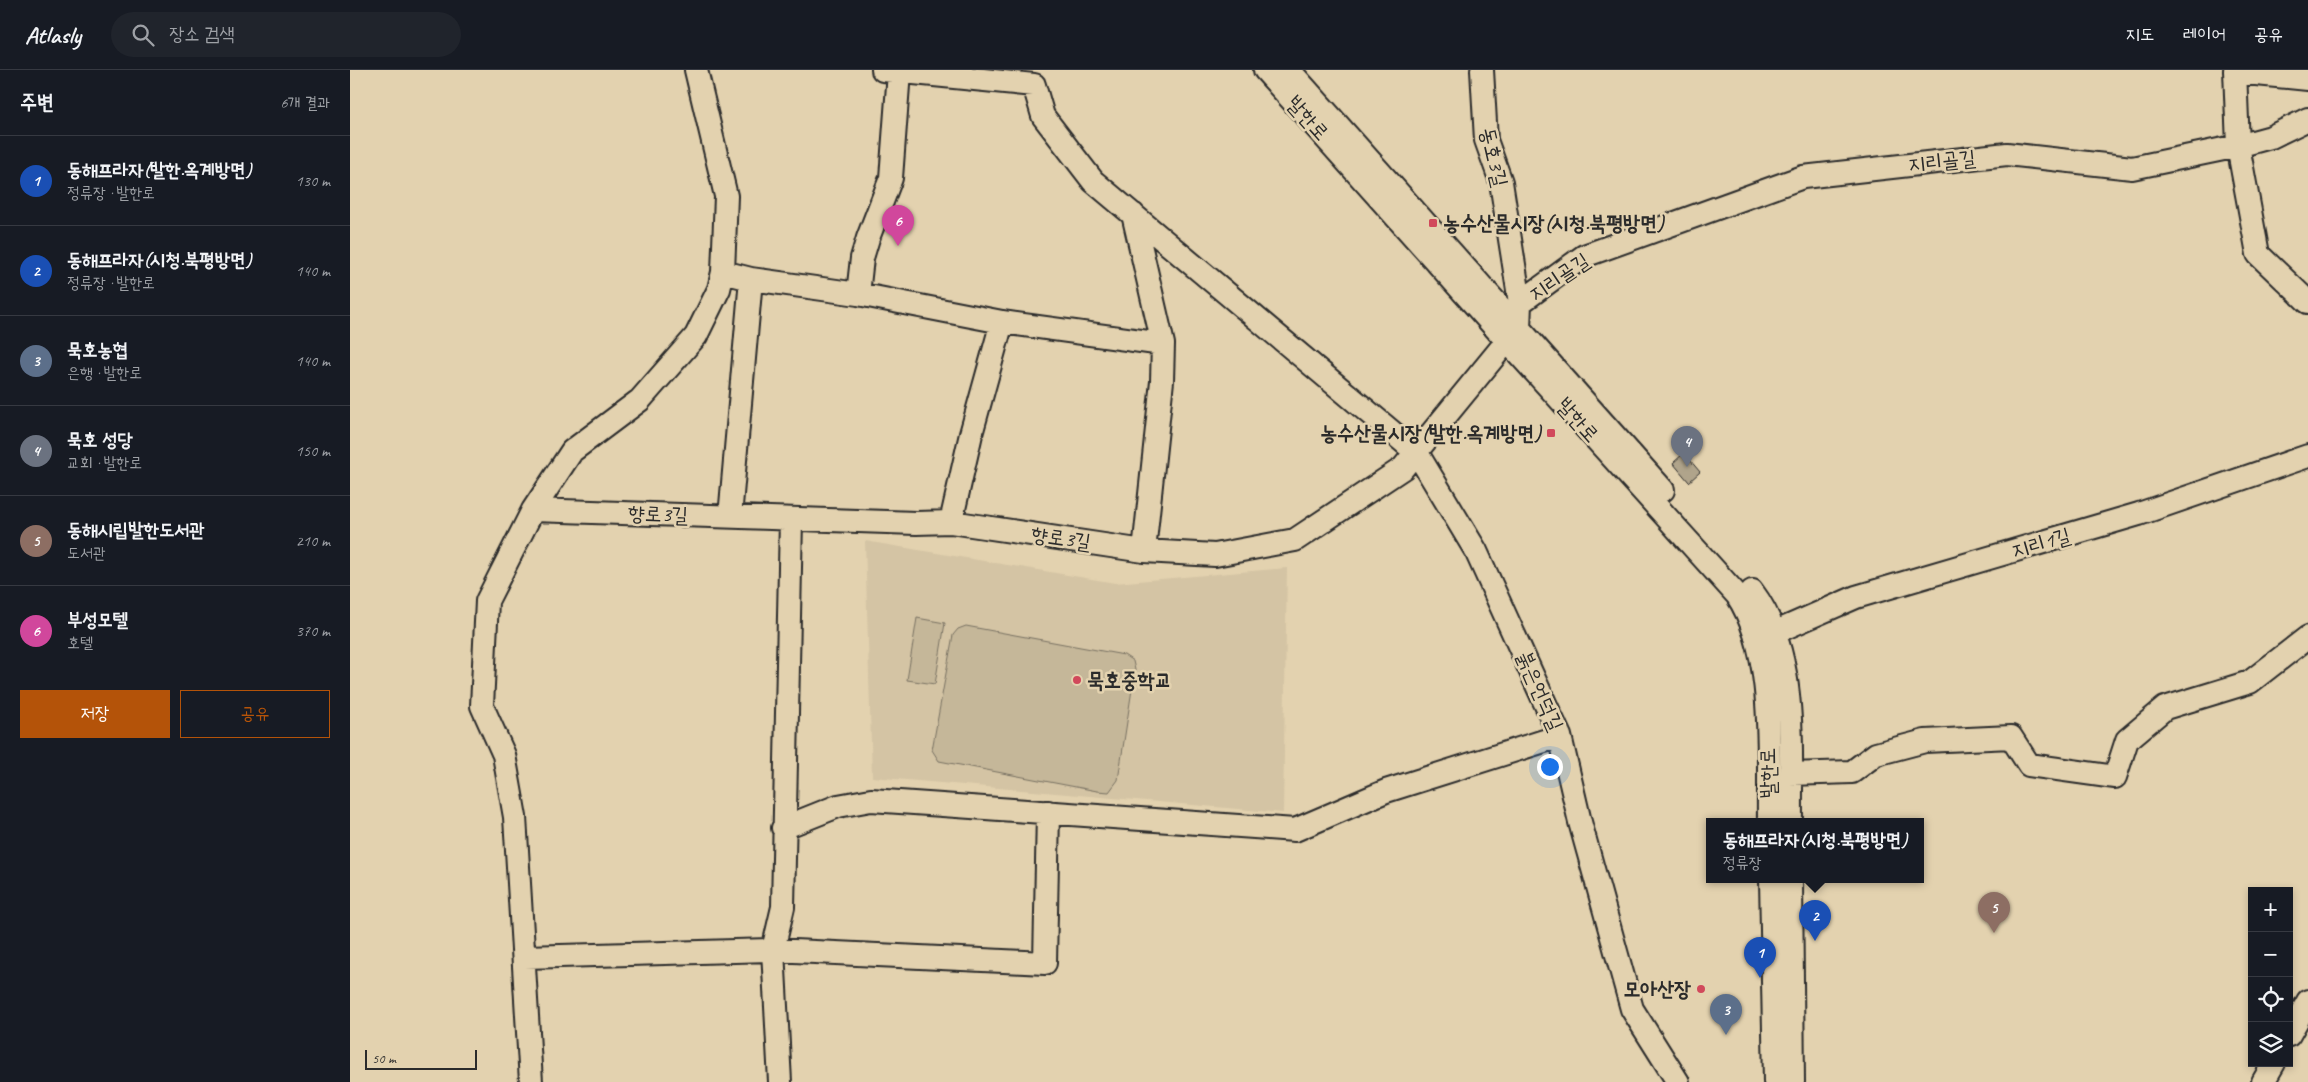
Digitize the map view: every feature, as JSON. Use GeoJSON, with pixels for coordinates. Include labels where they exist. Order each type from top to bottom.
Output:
{"type":"FeatureCollection","features":[{"type":"Feature","properties":{"kind":"street"},"geometry":{"type":"LineString","coordinates":[[531,1082],[525,957],[515,817],[504,755],[482,706],[487,601],[533,510],[572,451],[640,400],[696,336],[719,289],[723,272],[726,196],[696,70]]}},
{"type":"Feature","properties":{"kind":"street","name":"발한로"},"geometry":{"type":"LineString","coordinates":[[1265,70],[1754,592],[1767,636],[1766,702],[1769,818]]}},
{"type":"Feature","properties":{"kind":"street","name":"발한로"},"geometry":{"type":"LineString","coordinates":[[1289,70],[1513,335]]}},
{"type":"Feature","properties":{"kind":"street","name":"동호3길"},"geometry":{"type":"LineString","coordinates":[[1482,70],[1486,140],[1501,182],[1520,303]]}},
{"type":"Feature","properties":{"kind":"street"},"geometry":{"type":"LineString","coordinates":[[858,294],[862,258],[891,178],[891,71]]}},
{"type":"Feature","properties":{"kind":"street","name":"붉은언덕길"},"geometry":{"type":"LineString","coordinates":[[891,71],[1034,85],[1043,116],[1093,181],[1417,453],[1476,551],[1560,736],[1580,822],[1632,1009],[1678,1082]]}},
{"type":"Feature","properties":{"kind":"street"},"geometry":{"type":"LineString","coordinates":[[2308,79],[2235,71],[2238,146],[2258,254],[2308,302]]}},
{"type":"Feature","properties":{"kind":"street","name":"지리골길"},"geometry":{"type":"LineString","coordinates":[[1513,335],[1520,303],[1584,256],[1803,177],[2007,154],[2132,168],[2238,146],[2271,137],[2308,120]]}},
{"type":"Feature","properties":{"kind":"street"},"geometry":{"type":"LineString","coordinates":[[1133,214],[1163,344],[1162,381],[1144,551]]}},
{"type":"Feature","properties":{"kind":"street"},"geometry":{"type":"LineString","coordinates":[[723,272],[751,279],[858,294],[1002,322],[1163,344]]}},
{"type":"Feature","properties":{"kind":"street"},"geometry":{"type":"LineString","coordinates":[[730,517],[751,279]]}},
{"type":"Feature","properties":{"kind":"street"},"geometry":{"type":"LineString","coordinates":[[951,522],[968,444],[1002,322]]}},
{"type":"Feature","properties":{"kind":"street","name":"향로3길"},"geometry":{"type":"LineString","coordinates":[[533,510],[791,519],[951,522],[1144,551],[1216,555],[1296,540],[1403,468],[1513,335]]}},
{"type":"Feature","properties":{"kind":"street","name":"지리1길"},"geometry":{"type":"LineString","coordinates":[[1767,636],[1856,597],[2139,514],[2308,456]]}},
{"type":"Feature","properties":{"kind":"street"},"geometry":{"type":"LineString","coordinates":[[780,1082],[773,950],[783,907],[783,828],[791,519]]}},
{"type":"Feature","properties":{"kind":"street","name":"발한로"},"geometry":{"type":"LineString","coordinates":[[1767,636],[1780,644],[1790,713],[1791,818]]}},
{"type":"Feature","properties":{"kind":"street"},"geometry":{"type":"LineString","coordinates":[[1790,774],[1852,772],[1876,754],[1925,741],[2011,737],[2029,765],[2115,777],[2126,740],[2164,708],[2250,682],[2308,637]]}},
{"type":"Feature","properties":{"kind":"street"},"geometry":{"type":"LineString","coordinates":[[783,828],[838,806],[871,800],[1295,830],[1386,791],[1560,736]]}},
{"type":"Feature","properties":{"kind":"street"},"geometry":{"type":"LineString","coordinates":[[525,957],[773,950],[1045,963],[1048,812]]}},
{"type":"Feature","properties":{"kind":"street"},"geometry":{"type":"LineString","coordinates":[[1771,883],[1775,1082]]}},
{"type":"Feature","properties":{"kind":"street"},"geometry":{"type":"LineString","coordinates":[[1791,883],[1793,1082]]}},
{"type":"Feature","properties":{"kind":"street"},"geometry":{"type":"LineString","coordinates":[[2293,1028],[2308,1002]]}},
{"type":"Feature","properties":{"kind":"street"},"geometry":{"type":"LineString","coordinates":[[1760,1082],[1764,1080],[1775,1057]]}},
{"type":"Feature","properties":{"kind":"street"},"geometry":{"type":"LineString","coordinates":[[2263,1082],[2272,1067]]}},
{"type":"Feature","properties":{"kind":"shaded area","name":"묵호중학교"},"geometry":{"type":"Polygon","coordinates":[[[865,541],[1115,583],[1287,568],[1283,813],[872,777],[865,541]]]}},
{"type":"Feature","properties":{"kind":"shaded area"},"geometry":{"type":"Polygon","coordinates":[[[917,618],[945,623],[935,684],[907,680],[917,618]]]}},
{"type":"Feature","properties":{"kind":"shaded area"},"geometry":{"type":"Polygon","coordinates":[[[966,626],[1124,655],[1133,661],[1135,670],[1118,780],[1109,792],[939,761],[932,750],[953,635],[958,629],[966,626]]]}},
{"type":"Feature","properties":{"kind":"building"},"geometry":{"type":"Polygon","coordinates":[[[1684,453],[1700,472],[1689,482],[1673,463],[1684,453]]]}},
{"type":"Feature","properties":{"kind":"place","name":"농수산물시장(시청.북평방면)"},"geometry":{"type":"Point","coordinates":[1433,223]}},
{"type":"Feature","properties":{"kind":"place","name":"부성모텔"},"geometry":{"type":"Point","coordinates":[898,246]}},
{"type":"Feature","properties":{"kind":"place","name":"농수산물시장(발한.옥계방면)"},"geometry":{"type":"Point","coordinates":[1551,433]}},
{"type":"Feature","properties":{"kind":"place","name":"묵호 성당"},"geometry":{"type":"Point","coordinates":[1687,467]}},
{"type":"Feature","properties":{"kind":"place","name":"묵호중학교"},"geometry":{"type":"Point","coordinates":[1077,680]}},
{"type":"Feature","properties":{"kind":"place","name":"동해시립발한도서관"},"geometry":{"type":"Point","coordinates":[1994,933]}},
{"type":"Feature","properties":{"kind":"place","name":"동해프라자(시청.북평방면)"},"geometry":{"type":"Point","coordinates":[1815,941]}},
{"type":"Feature","properties":{"kind":"place","name":"동해프라자(발한.옥계방면)"},"geometry":{"type":"Point","coordinates":[1760,978]}},
{"type":"Feature","properties":{"kind":"place","name":"모아산장"},"geometry":{"type":"Point","coordinates":[1701,989]}},
{"type":"Feature","properties":{"kind":"place","name":"묵호농협"},"geometry":{"type":"Point","coordinates":[1726,1035]}}]}
